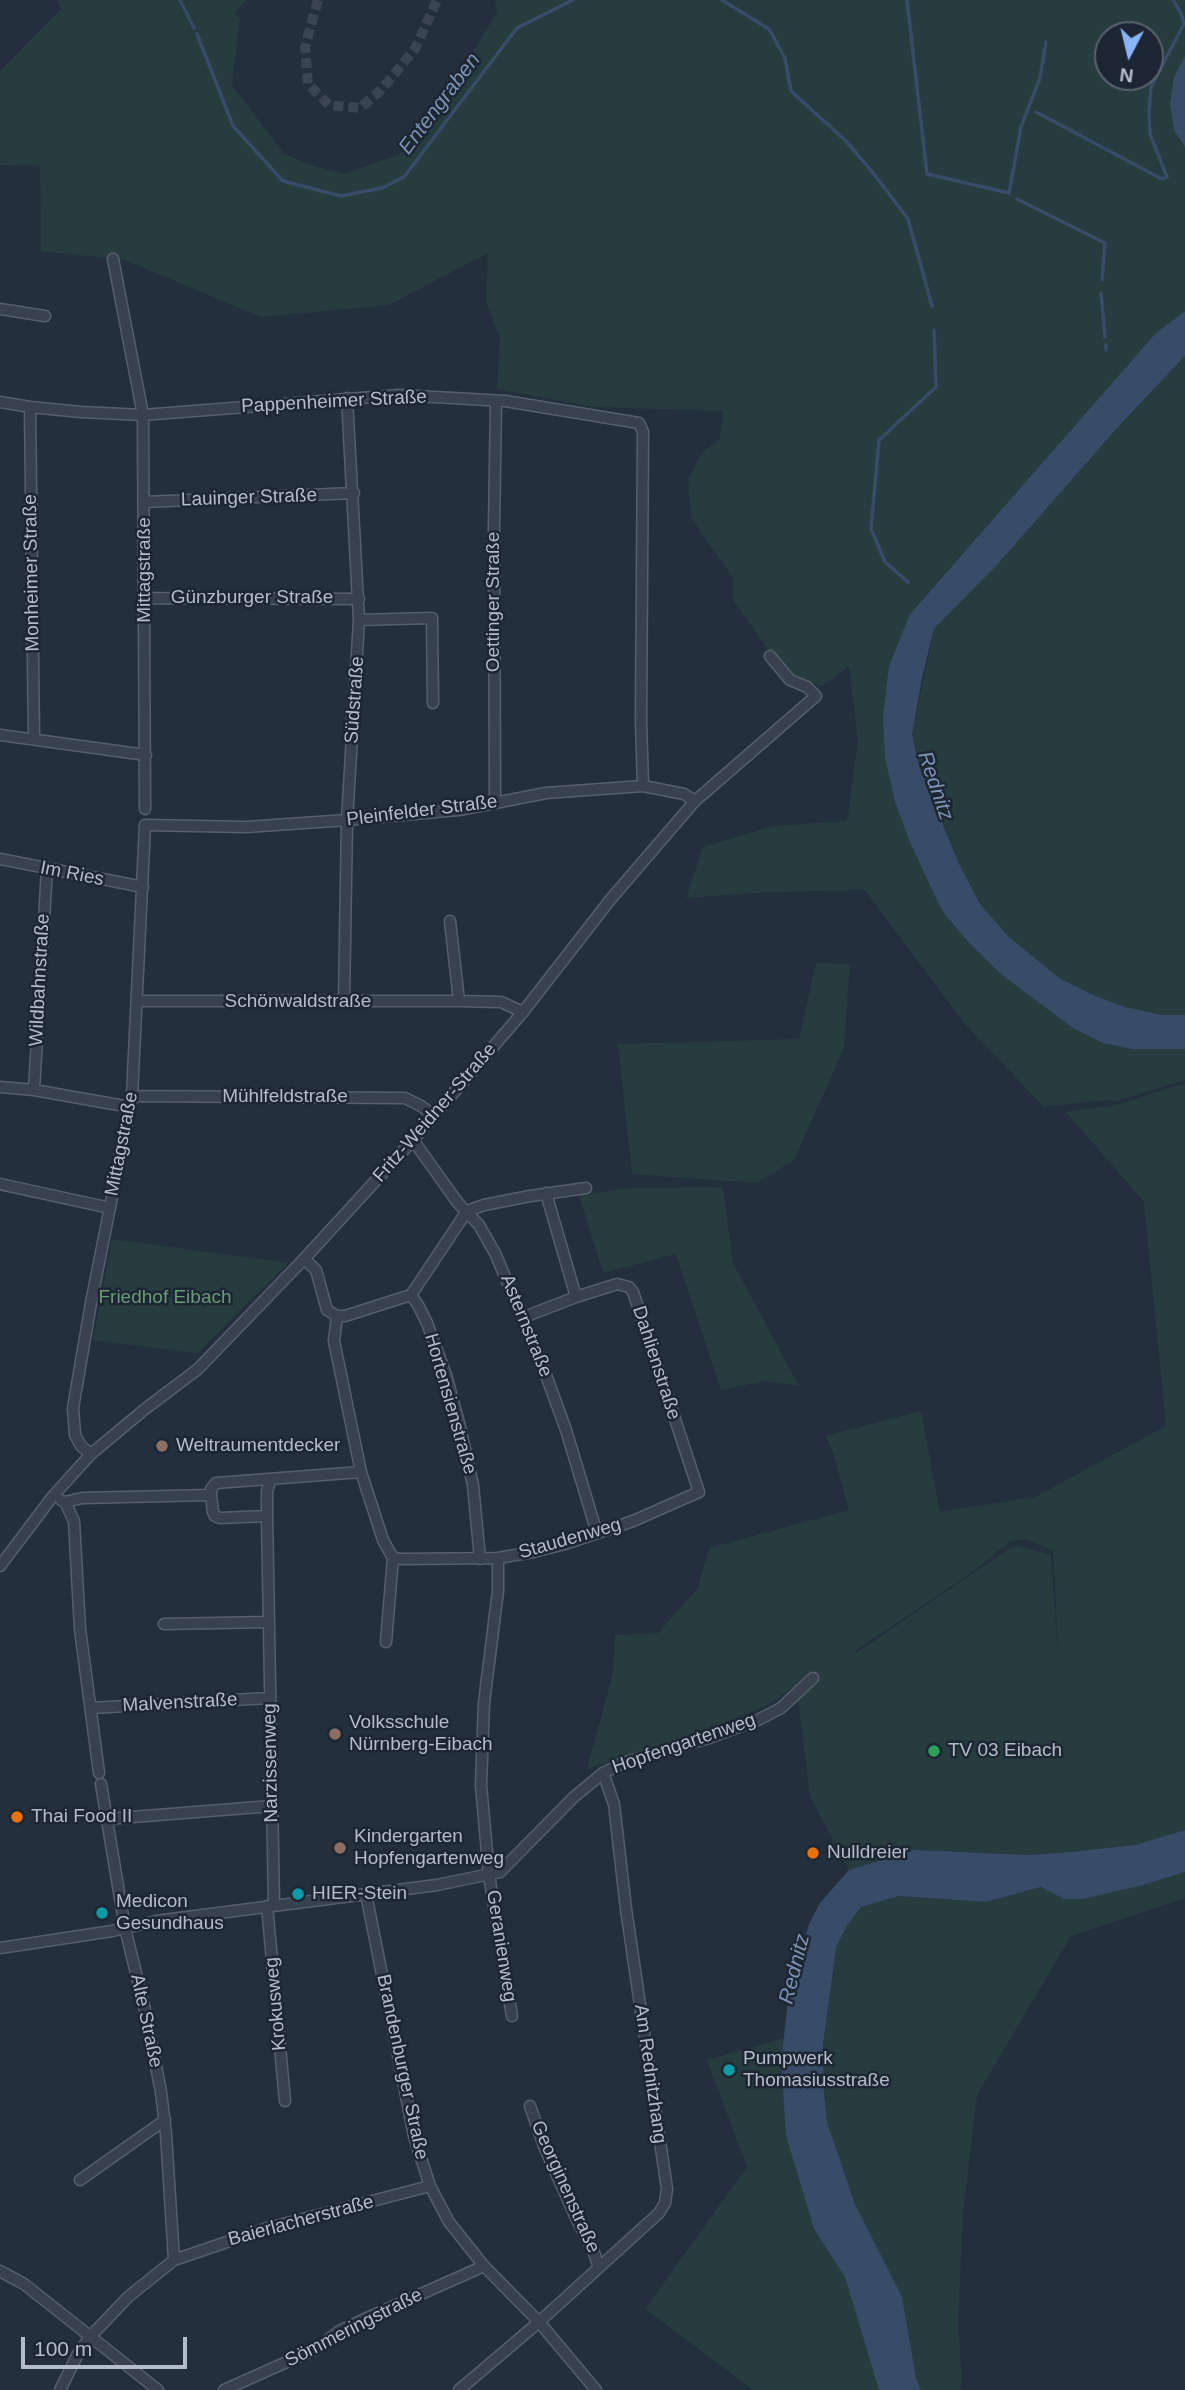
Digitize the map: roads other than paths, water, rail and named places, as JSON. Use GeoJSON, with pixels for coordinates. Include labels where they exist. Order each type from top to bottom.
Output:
{"type":"FeatureCollection","features":[{"type":"Feature","properties":{"kind":"street","name":"Mittagstraße"},"geometry":{"type":"LineString","coordinates":[[113,259],[143,415],[145,809]]}},
{"type":"Feature","properties":{"kind":"street"},"geometry":{"type":"LineString","coordinates":[[0,309],[45,316]]}},
{"type":"Feature","properties":{"kind":"street","name":"Pappenheimer Straße"},"geometry":{"type":"LineString","coordinates":[[0,402],[30,408],[143,415],[399,395],[496,401],[639,423],[643,432],[643,786]]}},
{"type":"Feature","properties":{"kind":"street","name":"Südstraße"},"geometry":{"type":"LineString","coordinates":[[344,1002],[347,820],[359,620],[347,398]]}},
{"type":"Feature","properties":{"kind":"street","name":"Oettinger Straße"},"geometry":{"type":"LineString","coordinates":[[495,803],[496,401]]}},
{"type":"Feature","properties":{"kind":"street","name":"Monheimer Straße"},"geometry":{"type":"LineString","coordinates":[[30,408],[34,739]]}},
{"type":"Feature","properties":{"kind":"street","name":"Lauinger Straße"},"geometry":{"type":"LineString","coordinates":[[144,502],[354,493]]}},
{"type":"Feature","properties":{"kind":"street","name":"Günzburger Straße"},"geometry":{"type":"LineString","coordinates":[[145,598],[359,599]]}},
{"type":"Feature","properties":{"kind":"street"},"geometry":{"type":"LineString","coordinates":[[359,620],[432,618],[433,703]]}},
{"type":"Feature","properties":{"kind":"street","name":"Fritz-Weidner-Straße"},"geometry":{"type":"LineString","coordinates":[[0,1566],[53,1496],[91,1454],[198,1368],[304,1259],[413,1140],[523,1012],[610,900],[695,802],[816,696],[807,687],[790,680],[769,656]]}},
{"type":"Feature","properties":{"kind":"street"},"geometry":{"type":"LineString","coordinates":[[0,735],[146,755]]}},
{"type":"Feature","properties":{"kind":"street","name":"Pleinfelder Straße"},"geometry":{"type":"LineString","coordinates":[[145,825],[246,827],[347,820],[459,810],[546,793],[643,786],[684,794],[695,802]]}},
{"type":"Feature","properties":{"kind":"street","name":"Mittagstraße"},"geometry":{"type":"LineString","coordinates":[[91,1454],[81,1446],[75,1435],[74,1408],[91,1303],[132,1096],[145,825]]}},
{"type":"Feature","properties":{"kind":"street","name":"Im Ries"},"geometry":{"type":"LineString","coordinates":[[0,859],[144,887]]}},
{"type":"Feature","properties":{"kind":"street","name":"Wildbahnstraße"},"geometry":{"type":"LineString","coordinates":[[34,1090],[47,869]]}},
{"type":"Feature","properties":{"kind":"street"},"geometry":{"type":"LineString","coordinates":[[450,921],[459,1001]]}},
{"type":"Feature","properties":{"kind":"street","name":"Schönwaldstraße"},"geometry":{"type":"LineString","coordinates":[[138,1002],[501,1002],[523,1012]]}},
{"type":"Feature","properties":{"kind":"street"},"geometry":{"type":"LineString","coordinates":[[0,1087],[34,1090],[130,1107]]}},
{"type":"Feature","properties":{"kind":"street","name":"Mühlfeldstraße"},"geometry":{"type":"LineString","coordinates":[[132,1096],[405,1098],[433,1115]]}},
{"type":"Feature","properties":{"kind":"street","name":"Asternstraße"},"geometry":{"type":"LineString","coordinates":[[413,1140],[458,1203],[479,1225],[495,1253],[524,1317],[566,1430],[597,1533]]}},
{"type":"Feature","properties":{"kind":"street"},"geometry":{"type":"LineString","coordinates":[[0,1184],[110,1208]]}},
{"type":"Feature","properties":{"kind":"street"},"geometry":{"type":"LineString","coordinates":[[304,1259],[316,1270],[327,1310],[337,1316],[345,1316],[411,1295],[467,1211],[546,1193],[586,1188]]}},
{"type":"Feature","properties":{"kind":"street"},"geometry":{"type":"LineString","coordinates":[[546,1193],[576,1297]]}},
{"type":"Feature","properties":{"kind":"street","name":"Dahlienstraße"},"geometry":{"type":"LineString","coordinates":[[524,1317],[617,1284],[625,1285],[633,1292],[699,1492]]}},
{"type":"Feature","properties":{"kind":"street","name":"Hortensienstraße"},"geometry":{"type":"LineString","coordinates":[[411,1295],[426,1323],[446,1375],[460,1427],[473,1485],[480,1559]]}},
{"type":"Feature","properties":{"kind":"street"},"geometry":{"type":"LineString","coordinates":[[337,1316],[334,1341],[361,1472],[383,1540],[393,1558],[386,1642]]}},
{"type":"Feature","properties":{"kind":"street"},"geometry":{"type":"LineString","coordinates":[[267,1516],[215,1516],[211,1489],[216,1483],[361,1472]]}},
{"type":"Feature","properties":{"kind":"street","name":"Narzissenweg"},"geometry":{"type":"LineString","coordinates":[[271,1479],[267,1491],[271,1905]]}},
{"type":"Feature","properties":{"kind":"street","name":"Staudenweg"},"geometry":{"type":"LineString","coordinates":[[393,1558],[498,1558],[565,1544],[633,1521],[699,1492]]}},
{"type":"Feature","properties":{"kind":"street"},"geometry":{"type":"LineString","coordinates":[[65,1502],[82,1498],[211,1495]]}},
{"type":"Feature","properties":{"kind":"street"},"geometry":{"type":"LineString","coordinates":[[53,1496],[65,1502],[74,1521],[80,1629],[99,1773]]}},
{"type":"Feature","properties":{"kind":"street","name":"Geranienweg"},"geometry":{"type":"LineString","coordinates":[[498,1558],[498,1591],[487,1664],[481,1744],[481,1785],[489,1875],[512,2016]]}},
{"type":"Feature","properties":{"kind":"street"},"geometry":{"type":"LineString","coordinates":[[164,1625],[269,1622]]}},
{"type":"Feature","properties":{"kind":"street","name":"Hopfengartenweg"},"geometry":{"type":"LineString","coordinates":[[0,1948],[156,1921],[438,1885],[500,1872],[580,1792],[603,1773],[623,1763],[712,1737],[758,1720],[781,1708],[813,1678]]}},
{"type":"Feature","properties":{"kind":"street","name":"Malvenstraße"},"geometry":{"type":"LineString","coordinates":[[91,1708],[269,1698]]}},
{"type":"Feature","properties":{"kind":"street","name":"Am Rednitzhang"},"geometry":{"type":"LineString","coordinates":[[459,2390],[659,2213],[667,2197],[614,1804],[603,1773]]}},
{"type":"Feature","properties":{"kind":"street","name":"Alte Straße"},"geometry":{"type":"LineString","coordinates":[[101,1784],[125,1928],[145,2010],[165,2120],[174,2260]]}},
{"type":"Feature","properties":{"kind":"street"},"geometry":{"type":"LineString","coordinates":[[107,1819],[272,1806]]}},
{"type":"Feature","properties":{"kind":"street","name":"Brandenburger Straße"},"geometry":{"type":"LineString","coordinates":[[366,1894],[414,2136],[430,2186],[449,2222],[484,2266],[539,2322],[597,2390]]}},
{"type":"Feature","properties":{"kind":"street","name":"Krokusweg"},"geometry":{"type":"LineString","coordinates":[[271,1905],[285,2101]]}},
{"type":"Feature","properties":{"kind":"street","name":"Georginenstraße"},"geometry":{"type":"LineString","coordinates":[[530,2106],[544,2146],[599,2267]]}},
{"type":"Feature","properties":{"kind":"street"},"geometry":{"type":"LineString","coordinates":[[80,2180],[165,2120]]}},
{"type":"Feature","properties":{"kind":"street","name":"Baierlacherstraße"},"geometry":{"type":"LineString","coordinates":[[174,2260],[268,2228],[430,2186]]}},
{"type":"Feature","properties":{"kind":"street"},"geometry":{"type":"LineString","coordinates":[[60,2390],[79,2352],[91,2336],[128,2297],[174,2260]]}},
{"type":"Feature","properties":{"kind":"street","name":"Sömmeringstraße"},"geometry":{"type":"LineString","coordinates":[[224,2390],[316,2349],[339,2331],[484,2266]]}},
{"type":"Feature","properties":{"kind":"street"},"geometry":{"type":"LineString","coordinates":[[0,2271],[24,2284],[158,2390]]}},
{"type":"Feature","properties":{"kind":"water"},"geometry":{"type":"Polygon","coordinates":[[[1185,56],[1185,147],[1174,130],[1170,104],[1174,77],[1185,56]]]}},
{"type":"Feature","properties":{"kind":"water"},"geometry":{"type":"Polygon","coordinates":[[[1185,311],[1185,356],[1118,427],[997,565],[934,629],[912,735],[919,766],[959,864],[980,904],[1008,936],[1059,978],[1093,995],[1125,1007],[1163,1015],[1185,1015],[1185,1049],[1132,1049],[1103,1043],[1073,1028],[1002,975],[946,916],[909,840],[895,802],[885,758],[883,717],[889,666],[910,614],[1156,333],[1185,311]]]}},
{"type":"Feature","properties":{"kind":"water"},"geometry":{"type":"Polygon","coordinates":[[[1185,1830],[1185,1872],[1143,1885],[1083,1899],[1064,1899],[1041,1887],[986,1902],[899,1896],[861,1907],[846,1927],[836,1948],[823,2045],[827,2122],[855,2204],[902,2297],[916,2378],[921,2390],[879,2390],[845,2277],[814,2229],[786,2136],[781,2062],[788,2001],[809,1924],[820,1903],[849,1870],[915,1850],[1030,1855],[1135,1845],[1185,1830]]]}},
{"type":"Feature","properties":{"kind":"waterway","name":"Entengraben"},"geometry":{"type":"LineString","coordinates":[[180,0],[194,28]]}},
{"type":"Feature","properties":{"kind":"waterway","name":"Entengraben"},"geometry":{"type":"LineString","coordinates":[[197,34],[233,126],[283,181],[341,196],[382,188],[404,177],[517,28],[573,0]]}},
{"type":"Feature","properties":{"kind":"waterway","name":"Entengraben"},"geometry":{"type":"LineString","coordinates":[[722,0],[769,29],[785,58],[791,91],[846,141],[908,219],[932,306]]}},
{"type":"Feature","properties":{"kind":"waterway"},"geometry":{"type":"LineString","coordinates":[[907,0],[927,174],[1009,193],[1021,127],[1040,78],[1046,42]]}},
{"type":"Feature","properties":{"kind":"waterway"},"geometry":{"type":"LineString","coordinates":[[1036,112],[1162,179],[1167,177],[1150,134],[1149,111],[1151,87],[1184,24],[1173,0]]}},
{"type":"Feature","properties":{"kind":"waterway"},"geometry":{"type":"LineString","coordinates":[[1017,199],[1105,243],[1102,280]]}},
{"type":"Feature","properties":{"kind":"waterway"},"geometry":{"type":"LineString","coordinates":[[1101,293],[1105,337]]}},
{"type":"Feature","properties":{"kind":"waterway","name":"Entengraben"},"geometry":{"type":"LineString","coordinates":[[908,582],[885,562],[871,529],[879,440],[936,387],[934,330]]}},
{"type":"Feature","properties":{"kind":"waterway"},"geometry":{"type":"LineString","coordinates":[[1106,345],[1106,350]]}},
{"type":"Feature","properties":{"kind":"tunnel"},"geometry":{"type":"LineString","coordinates":[[318,0],[305,47],[308,84],[329,105],[360,108],[381,90],[415,49],[437,0]]}},
{"type":"Feature","properties":{"kind":"place","name":"Weltraumentdecker"},"geometry":{"type":"Point","coordinates":[162,1446]}},
{"type":"Feature","properties":{"kind":"place","name":"Volksschule Nürnberg-Eibach"},"geometry":{"type":"Point","coordinates":[335,1734]}},
{"type":"Feature","properties":{"kind":"place","name":"TV 03 Eibach"},"geometry":{"type":"Point","coordinates":[934,1751]}},
{"type":"Feature","properties":{"kind":"place","name":"Thai Food II"},"geometry":{"type":"Point","coordinates":[17,1817]}},
{"type":"Feature","properties":{"kind":"place","name":"Kindergarten Hopfengartenweg"},"geometry":{"type":"Point","coordinates":[340,1848]}},
{"type":"Feature","properties":{"kind":"place","name":"Nulldreier"},"geometry":{"type":"Point","coordinates":[813,1853]}},
{"type":"Feature","properties":{"kind":"place","name":"HIER-Stein"},"geometry":{"type":"Point","coordinates":[298,1894]}},
{"type":"Feature","properties":{"kind":"place","name":"Medicon Gesundhaus"},"geometry":{"type":"Point","coordinates":[102,1913]}},
{"type":"Feature","properties":{"kind":"place","name":"Pumpwerk Thomasiusstraße"},"geometry":{"type":"Point","coordinates":[729,2070]}},
{"type":"Feature","properties":{"kind":"water label","name":"Rednitz"},"geometry":{"type":"Point","coordinates":[935,786]}},
{"type":"Feature","properties":{"kind":"water label","name":"Rednitz"},"geometry":{"type":"Point","coordinates":[795,1969]}},
{"type":"Feature","properties":{"kind":"park label","name":"Friedhof Eibach"},"geometry":{"type":"Point","coordinates":[165,1298]}}]}
